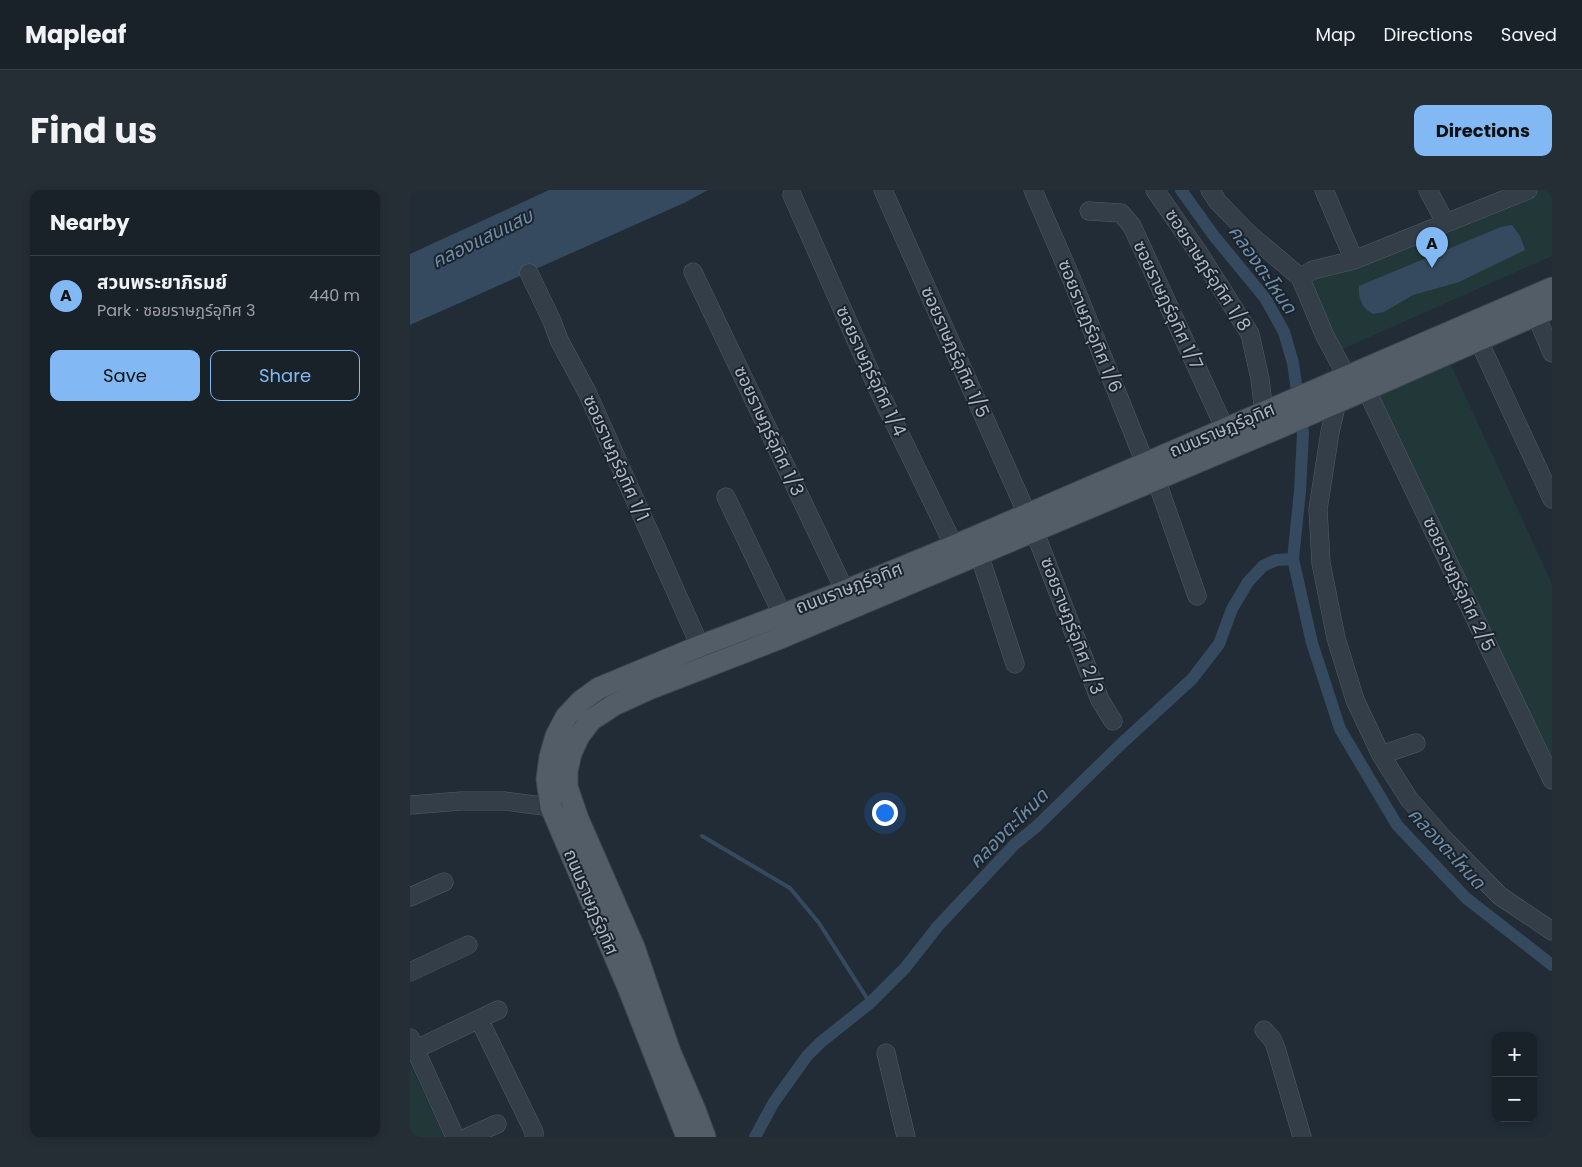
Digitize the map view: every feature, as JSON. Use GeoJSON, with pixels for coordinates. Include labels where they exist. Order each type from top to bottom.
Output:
{"type":"FeatureCollection","features":[{"type":"Feature","properties":{"kind":"main road","name":"ถนนราษฎร์อุทิศ"},"geometry":{"type":"LineString","coordinates":[[1329,398],[1347,377],[1552,288]]}},
{"type":"Feature","properties":{"kind":"main road","name":"ถนนราษฎร์อุทิศ"},"geometry":{"type":"LineString","coordinates":[[1150,471],[1225,429],[1366,389],[1544,311]]}},
{"type":"Feature","properties":{"kind":"main road","name":"ถนนราษฎร์อุทิศ"},"geometry":{"type":"LineString","coordinates":[[687,1137],[628,987],[551,807],[547,779],[550,757],[556,736],[566,718],[580,701],[599,688],[954,546],[1030,522],[1275,415]]}},
{"type":"Feature","properties":{"kind":"main road","name":"ถนนราษฎร์อุทิศ"},"geometry":{"type":"LineString","coordinates":[[705,1137],[670,1052],[634,947],[578,818],[567,787],[567,771],[571,753],[579,736],[591,720],[614,705],[778,639],[980,554],[1030,522]]}},
{"type":"Feature","properties":{"kind":"street","name":"ซอยราษฎร์อุทิศ 1/5"},"geometry":{"type":"LineString","coordinates":[[883,190],[1030,522]]}},
{"type":"Feature","properties":{"kind":"street","name":"ซอยราษฎร์อุทิศ 1/6"},"geometry":{"type":"LineString","coordinates":[[1033,190],[1150,471],[1197,596]]}},
{"type":"Feature","properties":{"kind":"street","name":"ซอยราษฎร์อุทิศ 1/8"},"geometry":{"type":"LineString","coordinates":[[1155,190],[1200,255],[1250,334],[1260,380],[1275,415]]}},
{"type":"Feature","properties":{"kind":"street"},"geometry":{"type":"LineString","coordinates":[[1210,190],[1218,202],[1249,234],[1300,277],[1325,336],[1347,377]]}},
{"type":"Feature","properties":{"kind":"street"},"geometry":{"type":"LineString","coordinates":[[1324,190],[1354,260]]}},
{"type":"Feature","properties":{"kind":"street"},"geometry":{"type":"LineString","coordinates":[[1428,190],[1445,222]]}},
{"type":"Feature","properties":{"kind":"street"},"geometry":{"type":"LineString","coordinates":[[1300,277],[1313,270],[1354,260],[1527,190]]}},
{"type":"Feature","properties":{"kind":"street","name":"ซอยราษฎร์อุทิศ 1/4"},"geometry":{"type":"LineString","coordinates":[[792,195],[875,383],[954,546]]}},
{"type":"Feature","properties":{"kind":"street","name":"ซอยราษฎร์อุทิศ 1/7"},"geometry":{"type":"LineString","coordinates":[[1089,211],[1121,213],[1132,226],[1225,429]]}},
{"type":"Feature","properties":{"kind":"street","name":"ซอยราษฎร์อุทิศ 1/3"},"geometry":{"type":"LineString","coordinates":[[693,272],[845,591]]}},
{"type":"Feature","properties":{"kind":"street","name":"ซอยราษฎร์อุทิศ 1/1"},"geometry":{"type":"LineString","coordinates":[[529,273],[559,340],[587,392],[700,646]]}},
{"type":"Feature","properties":{"kind":"street"},"geometry":{"type":"LineString","coordinates":[[1544,311],[1552,353]]}},
{"type":"Feature","properties":{"kind":"street"},"geometry":{"type":"LineString","coordinates":[[1478,339],[1552,499]]}},
{"type":"Feature","properties":{"kind":"street","name":"ซอยราษฎร์อุทิศ 2/5"},"geometry":{"type":"LineString","coordinates":[[1366,389],[1552,780]]}},
{"type":"Feature","properties":{"kind":"street"},"geometry":{"type":"LineString","coordinates":[[1329,398],[1330,432],[1318,509],[1321,562],[1336,638],[1352,691],[1381,755],[1409,799],[1443,838],[1500,896],[1552,931]]}},
{"type":"Feature","properties":{"kind":"street"},"geometry":{"type":"LineString","coordinates":[[726,497],[782,614]]}},
{"type":"Feature","properties":{"kind":"street","name":"ซอยราษฎร์อุทิศ 2/3"},"geometry":{"type":"LineString","coordinates":[[1030,522],[1100,700],[1113,721]]}},
{"type":"Feature","properties":{"kind":"street"},"geometry":{"type":"LineString","coordinates":[[980,554],[1015,664]]}},
{"type":"Feature","properties":{"kind":"street"},"geometry":{"type":"LineString","coordinates":[[1381,755],[1416,743]]}},
{"type":"Feature","properties":{"kind":"street"},"geometry":{"type":"LineString","coordinates":[[410,805],[461,801],[495,801],[551,807]]}},
{"type":"Feature","properties":{"kind":"street"},"geometry":{"type":"LineString","coordinates":[[410,898],[444,882]]}},
{"type":"Feature","properties":{"kind":"street"},"geometry":{"type":"LineString","coordinates":[[410,972],[468,945]]}},
{"type":"Feature","properties":{"kind":"street"},"geometry":{"type":"LineString","coordinates":[[455,1137],[412,1047],[498,1010]]}},
{"type":"Feature","properties":{"kind":"street"},"geometry":{"type":"LineString","coordinates":[[479,1019],[534,1132],[534,1137]]}},
{"type":"Feature","properties":{"kind":"street"},"geometry":{"type":"LineString","coordinates":[[1264,1030],[1272,1038],[1276,1048],[1302,1137]]}},
{"type":"Feature","properties":{"kind":"street"},"geometry":{"type":"LineString","coordinates":[[886,1053],[906,1137]]}},
{"type":"Feature","properties":{"kind":"street"},"geometry":{"type":"LineString","coordinates":[[468,1137],[497,1124]]}},
{"type":"Feature","properties":{"kind":"green space"},"geometry":{"type":"Polygon","coordinates":[[[1540,190],[1552,190],[1552,256],[1338,351],[1308,282],[1310,276],[1414,239],[1540,190]]]}},
{"type":"Feature","properties":{"kind":"green space"},"geometry":{"type":"Polygon","coordinates":[[[1451,365],[1552,584],[1552,781],[1374,398],[1451,365]]]}},
{"type":"Feature","properties":{"kind":"green space"},"geometry":{"type":"Polygon","coordinates":[[[410,1064],[444,1137],[410,1137],[410,1064]]]}},
{"type":"Feature","properties":{"kind":"water","name":"คลองแสนแสบ"},"geometry":{"type":"Polygon","coordinates":[[[549,190],[708,190],[684,203],[410,325],[410,254],[549,190]]]}},
{"type":"Feature","properties":{"kind":"water"},"geometry":{"type":"Polygon","coordinates":[[[1512,225],[1520,236],[1525,250],[1459,282],[1413,295],[1384,312],[1373,314],[1361,302],[1359,286],[1501,227],[1512,225]]]}},
{"type":"Feature","properties":{"kind":"waterway","name":"คลองตะโหนด"},"geometry":{"type":"LineString","coordinates":[[1181,190],[1214,236],[1265,298],[1284,332],[1293,363],[1303,433],[1300,491],[1293,559],[1312,643],[1340,729],[1397,825],[1466,898],[1552,965]]}},
{"type":"Feature","properties":{"kind":"waterway","name":"คลองตะโหนด"},"geometry":{"type":"LineString","coordinates":[[755,1137],[774,1102],[807,1056],[821,1042],[870,1003],[905,968],[938,926],[1015,844],[1037,826],[1120,745],[1192,679],[1219,644],[1232,609],[1248,582],[1263,566],[1276,560],[1293,559]]}},
{"type":"Feature","properties":{"kind":"waterway"},"geometry":{"type":"LineString","coordinates":[[702,836],[790,888],[819,923],[870,1003]]}},
{"type":"Feature","properties":{"kind":"place","name":"สวนพระยาภิรมย์"},"geometry":{"type":"Point","coordinates":[1432,268]}}]}
